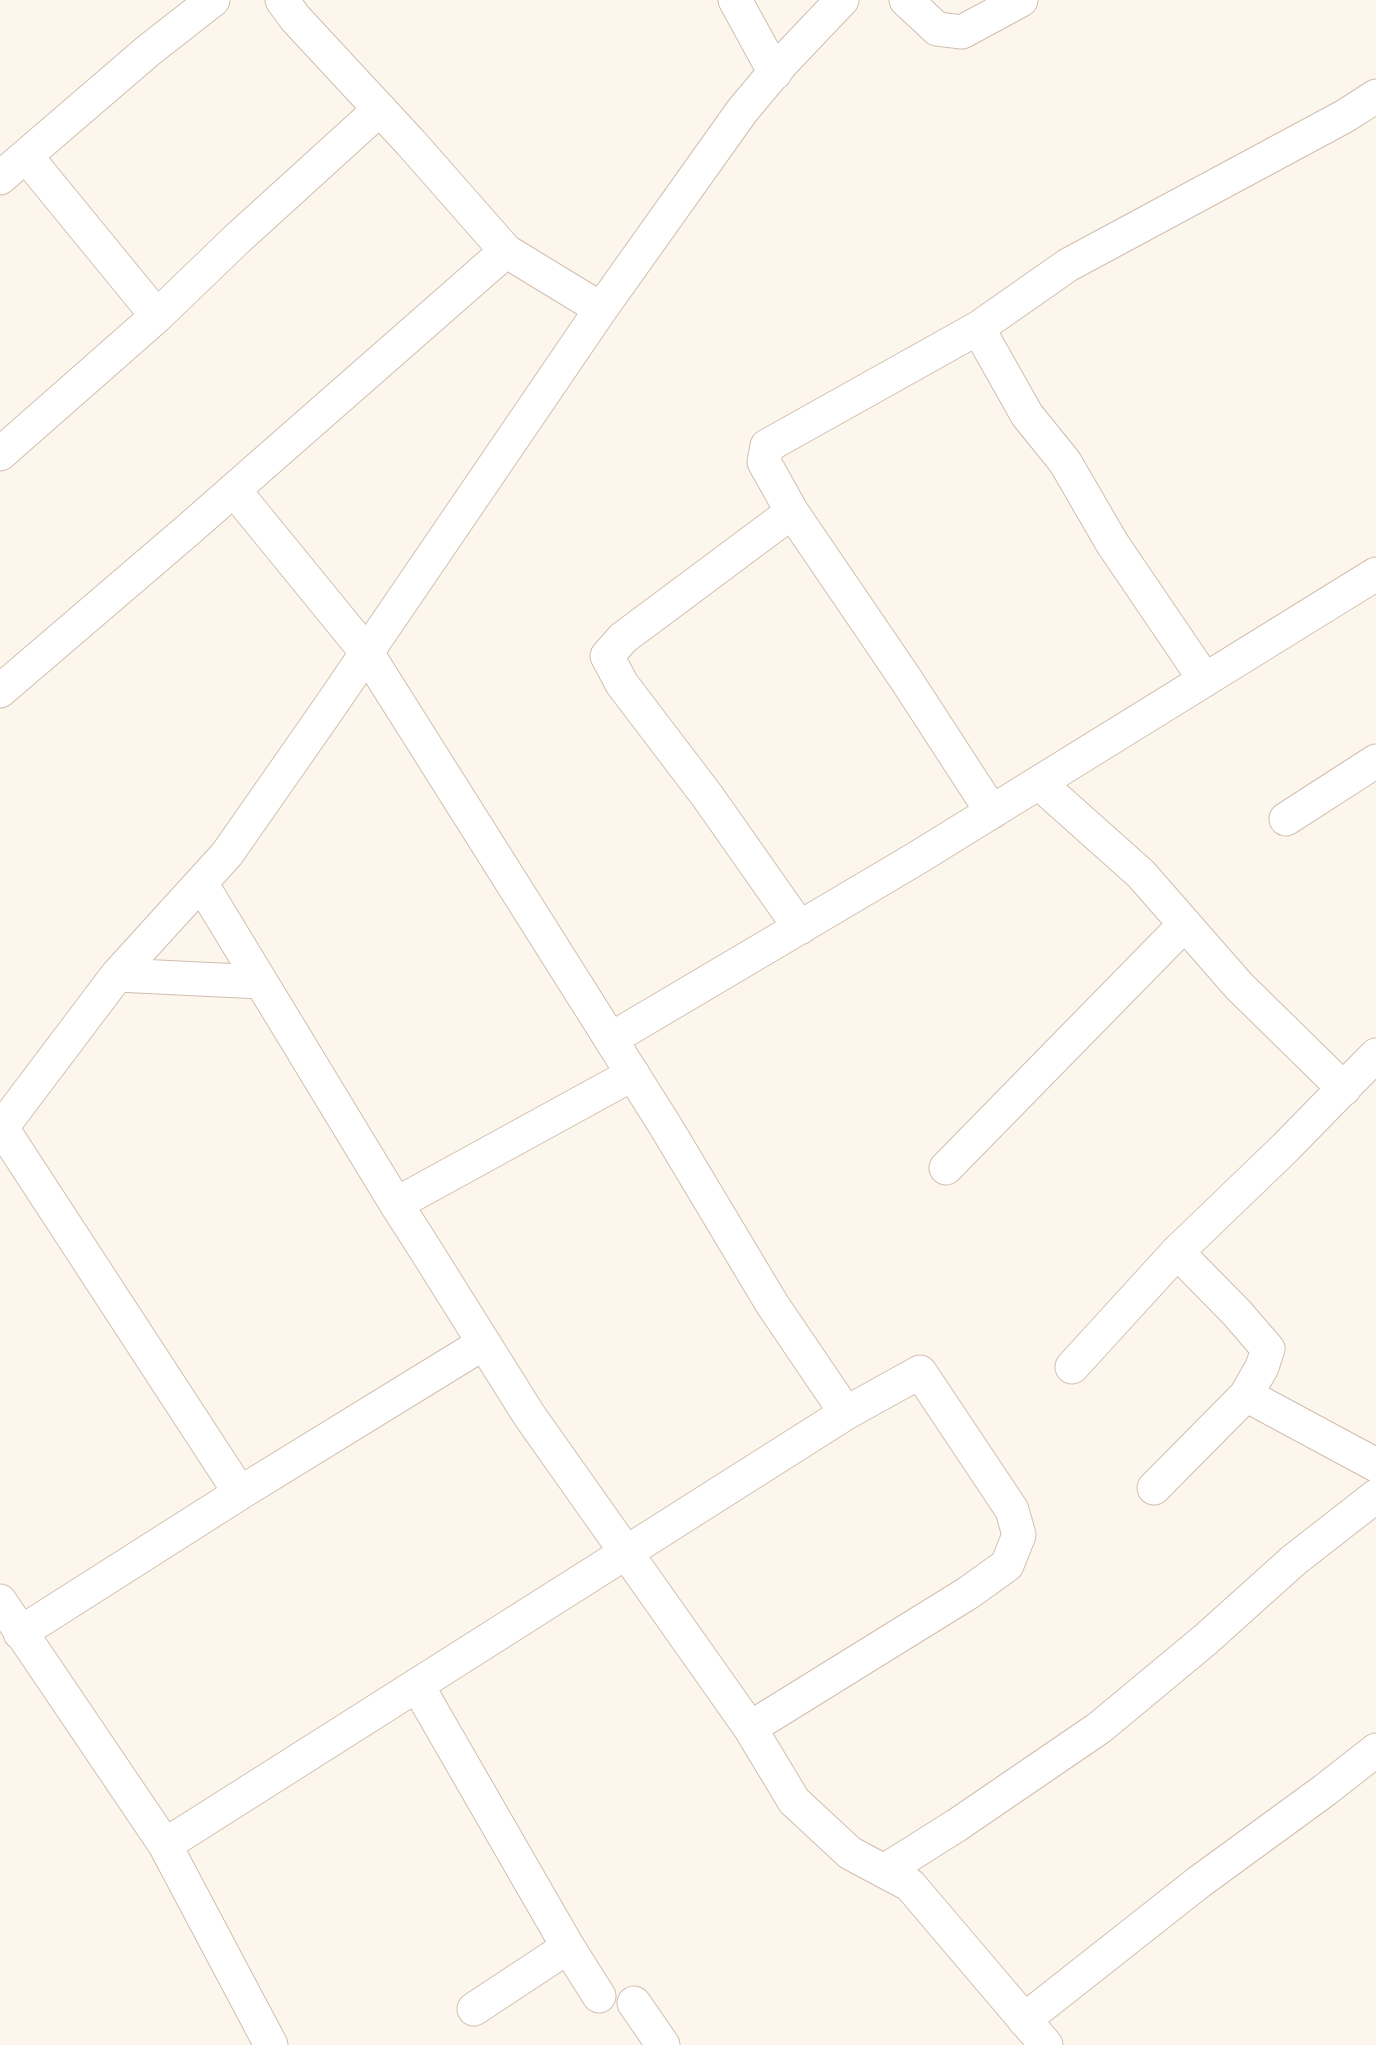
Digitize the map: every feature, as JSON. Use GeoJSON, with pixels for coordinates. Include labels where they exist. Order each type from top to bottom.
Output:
{"type":"FeatureCollection","features":[{"type":"Feature","properties":{"kind":"street"},"geometry":{"type":"LineString","coordinates":[[0,178],[149,50],[213,0]]}},
{"type":"Feature","properties":{"kind":"street"},"geometry":{"type":"LineString","coordinates":[[282,0],[295,18],[380,109],[506,251],[601,309]]}},
{"type":"Feature","properties":{"kind":"street"},"geometry":{"type":"LineString","coordinates":[[735,0],[775,73]]}},
{"type":"Feature","properties":{"kind":"street"},"geometry":{"type":"LineString","coordinates":[[240,1493],[1,1129],[117,975],[227,854],[601,309],[742,111],[842,0]]}},
{"type":"Feature","properties":{"kind":"street"},"geometry":{"type":"LineString","coordinates":[[906,0],[937,29],[962,32],[1021,0]]}},
{"type":"Feature","properties":{"kind":"street"},"geometry":{"type":"LineString","coordinates":[[992,812],[905,678],[792,512],[764,462],[767,446],[978,328],[1068,266],[1345,116],[1376,96]]}},
{"type":"Feature","properties":{"kind":"street"},"geometry":{"type":"LineString","coordinates":[[0,454],[157,316],[237,239],[380,109]]}},
{"type":"Feature","properties":{"kind":"street"},"geometry":{"type":"LineString","coordinates":[[26,156],[157,316]]}},
{"type":"Feature","properties":{"kind":"street"},"geometry":{"type":"LineString","coordinates":[[0,691],[234,490],[506,251]]}},
{"type":"Feature","properties":{"kind":"street"},"geometry":{"type":"LineString","coordinates":[[978,328],[1027,415],[1065,462],[1112,543],[1205,680]]}},
{"type":"Feature","properties":{"kind":"street"},"geometry":{"type":"LineString","coordinates":[[234,490],[367,653],[633,1074],[772,1304],[846,1413]]}},
{"type":"Feature","properties":{"kind":"street"},"geometry":{"type":"LineString","coordinates":[[792,512],[623,638],[607,656],[622,684],[708,796],[800,928]]}},
{"type":"Feature","properties":{"kind":"street"},"geometry":{"type":"LineString","coordinates":[[611,1039],[1040,783],[1376,574]]}},
{"type":"Feature","properties":{"kind":"street"},"geometry":{"type":"LineString","coordinates":[[1286,819],[1376,761]]}},
{"type":"Feature","properties":{"kind":"street"},"geometry":{"type":"LineString","coordinates":[[1040,783],[1141,874],[1239,986],[1344,1089]]}},
{"type":"Feature","properties":{"kind":"street"},"geometry":{"type":"LineString","coordinates":[[201,883],[396,1204],[529,1415],[750,1728],[794,1801],[850,1853],[910,1885],[1046,2045]]}},
{"type":"Feature","properties":{"kind":"street"},"geometry":{"type":"LineString","coordinates":[[946,1168],[1185,924]]}},
{"type":"Feature","properties":{"kind":"street"},"geometry":{"type":"LineString","coordinates":[[117,975],[261,982]]}},
{"type":"Feature","properties":{"kind":"street"},"geometry":{"type":"LineString","coordinates":[[1072,1366],[1177,1252],[1376,1055]]}},
{"type":"Feature","properties":{"kind":"street"},"geometry":{"type":"LineString","coordinates":[[396,1204],[633,1074]]}},
{"type":"Feature","properties":{"kind":"street"},"geometry":{"type":"LineString","coordinates":[[1154,1488],[1246,1395],[1262,1367],[1268,1349],[1237,1313],[1177,1252]]}},
{"type":"Feature","properties":{"kind":"street"},"geometry":{"type":"LineString","coordinates":[[20,1633],[240,1493],[484,1343]]}},
{"type":"Feature","properties":{"kind":"street"},"geometry":{"type":"LineString","coordinates":[[165,1845],[846,1413],[920,1372],[1012,1510],[1019,1535],[1007,1566],[969,1593],[750,1728]]}},
{"type":"Feature","properties":{"kind":"street"},"geometry":{"type":"LineString","coordinates":[[1246,1395],[1376,1465]]}},
{"type":"Feature","properties":{"kind":"street"},"geometry":{"type":"LineString","coordinates":[[884,1871],[957,1825],[1099,1728],[1205,1640],[1294,1560],[1376,1496]]}},
{"type":"Feature","properties":{"kind":"street"},"geometry":{"type":"LineString","coordinates":[[0,1601],[165,1845],[271,2045]]}},
{"type":"Feature","properties":{"kind":"street"},"geometry":{"type":"LineString","coordinates":[[417,1685],[568,1947],[599,1996]]}},
{"type":"Feature","properties":{"kind":"street"},"geometry":{"type":"LineString","coordinates":[[1024,2020],[1199,1882],[1376,1750]]}},
{"type":"Feature","properties":{"kind":"street"},"geometry":{"type":"LineString","coordinates":[[474,2009],[568,1947]]}},
{"type":"Feature","properties":{"kind":"street"},"geometry":{"type":"LineString","coordinates":[[634,2003],[663,2045]]}}]}
